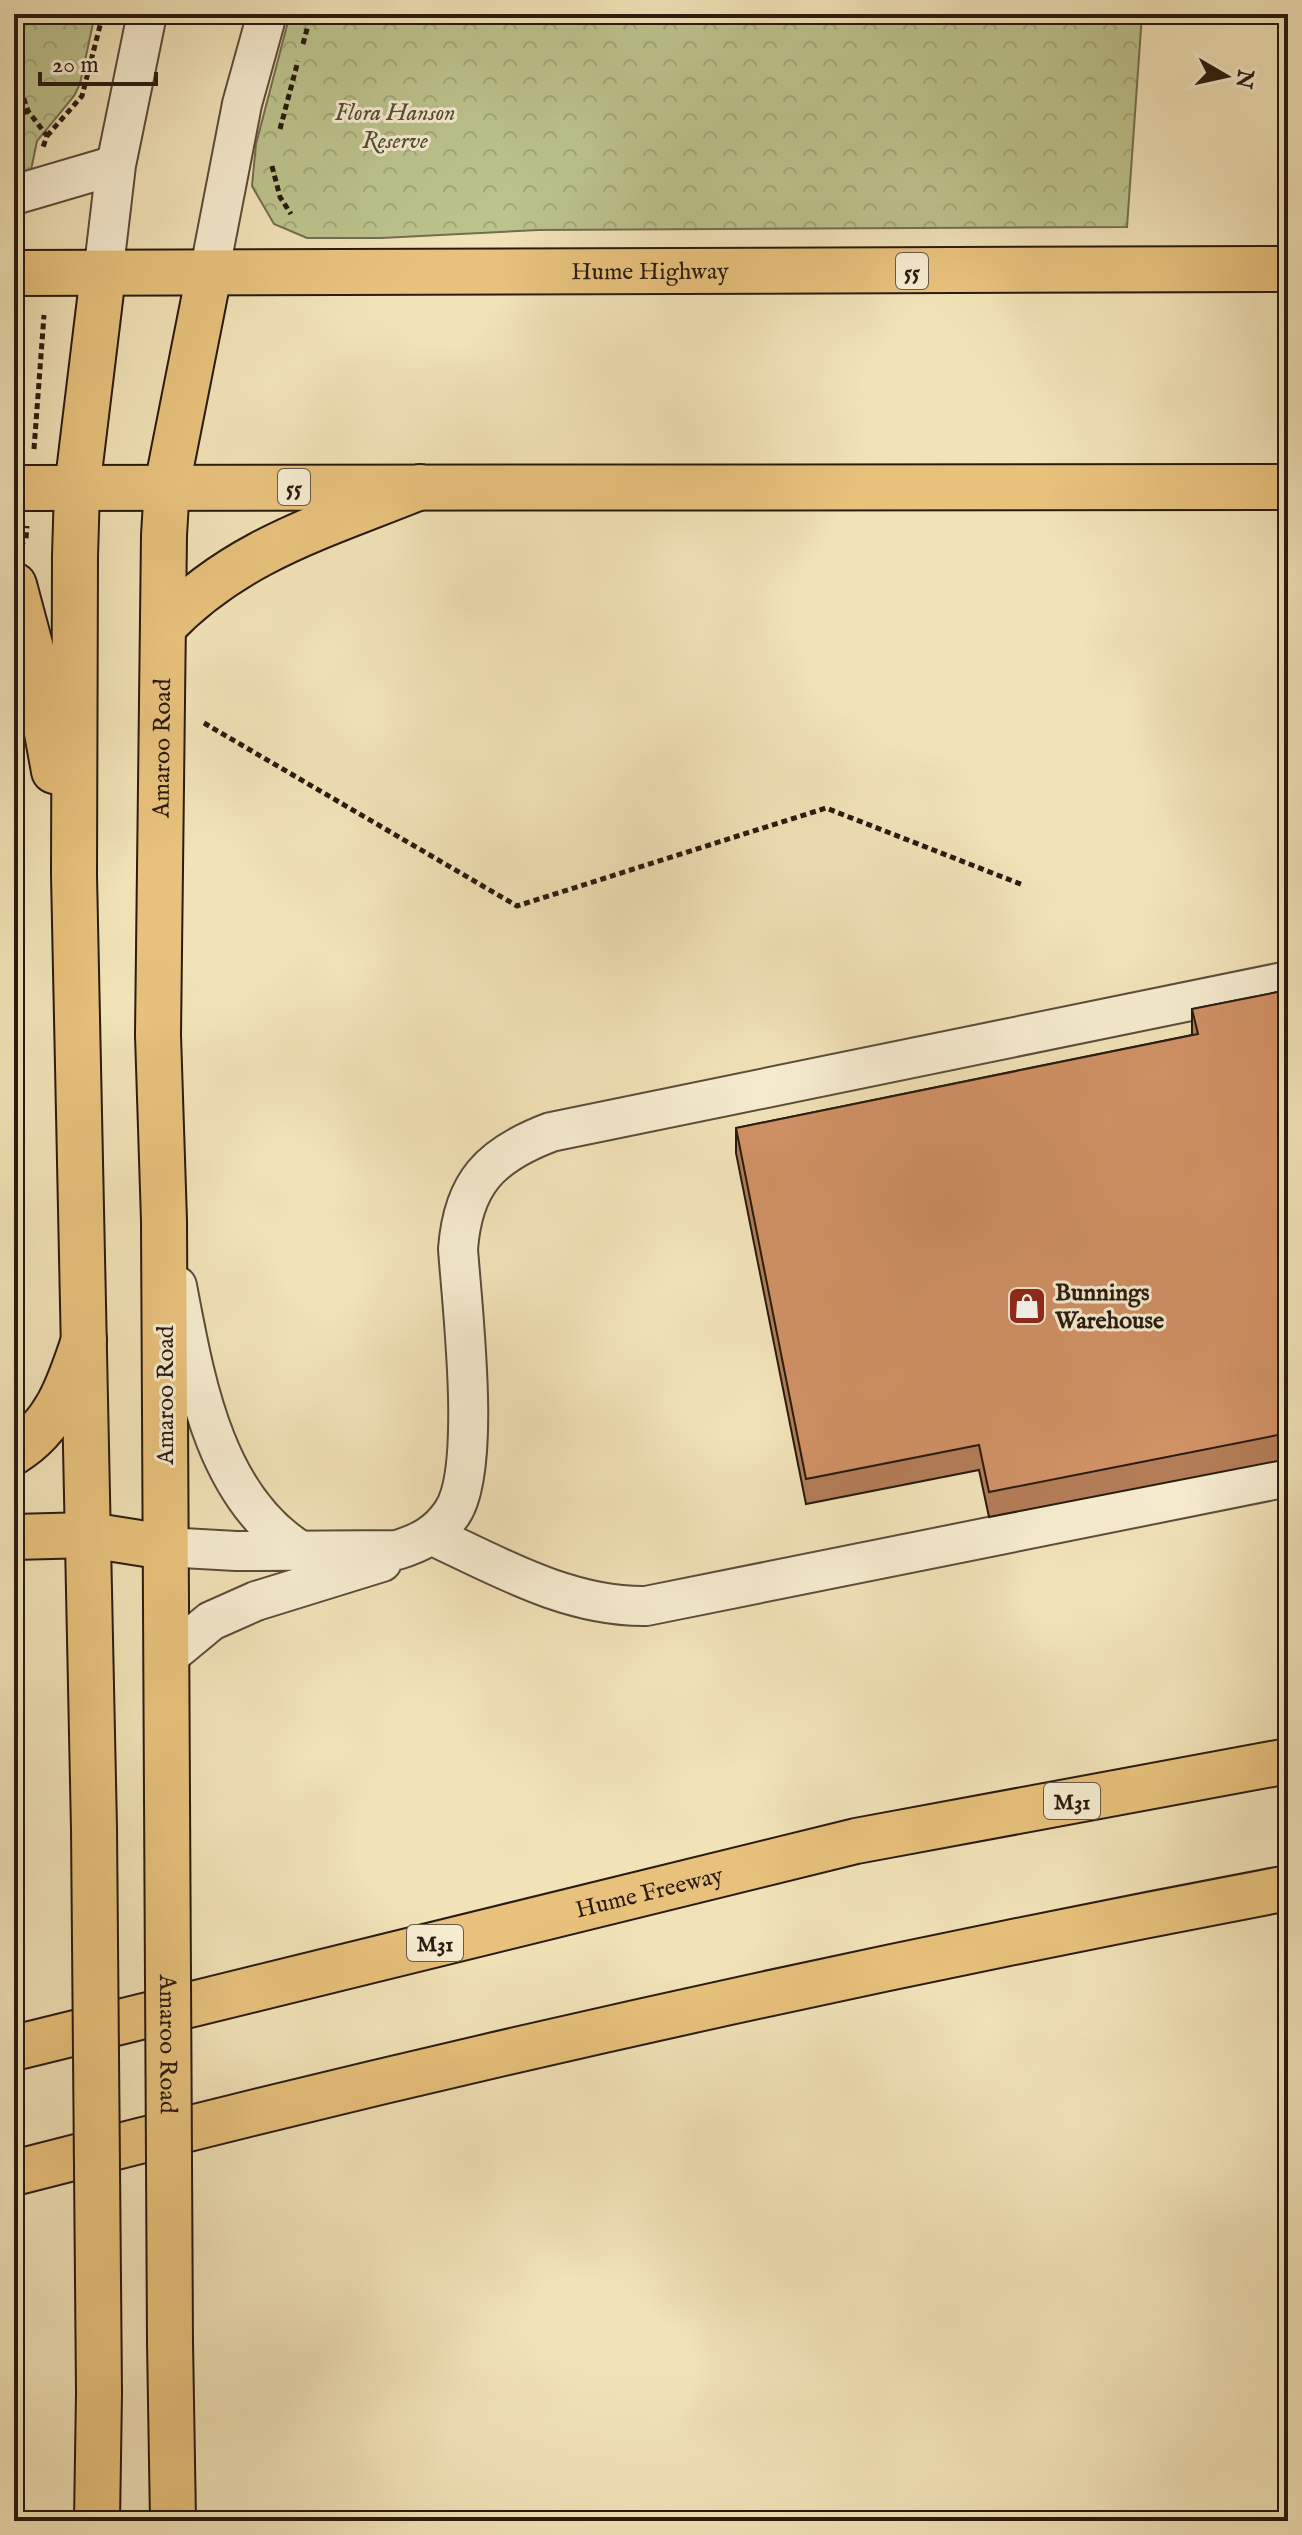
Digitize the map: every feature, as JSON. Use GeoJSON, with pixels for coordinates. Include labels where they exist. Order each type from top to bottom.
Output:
{"type":"FeatureCollection","features":[{"type":"Feature","properties":{"kind":"main road","name":"Hume Highway"},"geometry":{"type":"LineString","coordinates":[[30,273],[1288,269]]}},
{"type":"Feature","properties":{"kind":"main road","name":"Amaroo Road"},"geometry":{"type":"LineString","coordinates":[[173,2521],[164,1221],[158,1035],[163,627],[167,486],[209,274]]}},
{"type":"Feature","properties":{"kind":"main road"},"geometry":{"type":"LineString","coordinates":[[97,2521],[99,2393],[94,1829],[74,875],[77,489],[103,275]]}},
{"type":"Feature","properties":{"kind":"main road"},"geometry":{"type":"LineString","coordinates":[[163,627],[191,598],[232,567],[422,486]]}},
{"type":"Feature","properties":{"kind":"main road","name":"55"},"geometry":{"type":"LineString","coordinates":[[22,488],[1288,487]]}},
{"type":"Feature","properties":{"kind":"main road"},"geometry":{"type":"LineString","coordinates":[[14,585],[33,656],[74,875]]}},
{"type":"Feature","properties":{"kind":"main road"},"geometry":{"type":"LineString","coordinates":[[14,1452],[53,1418],[70,1383],[84,1340]]}},
{"type":"Feature","properties":{"kind":"main road"},"geometry":{"type":"LineString","coordinates":[[14,1537],[89,1535],[165,1547]]}},
{"type":"Feature","properties":{"kind":"main road","name":"Hume Freeway"},"geometry":{"type":"LineString","coordinates":[[14,2048],[856,1841],[1288,1761]]}},
{"type":"Feature","properties":{"kind":"main road"},"geometry":{"type":"LineString","coordinates":[[14,2173],[503,2052],[996,1945],[1288,1888]]}},
{"type":"Feature","properties":{"kind":"street"},"geometry":{"type":"LineString","coordinates":[[103,275],[116,165],[147,14]]}},
{"type":"Feature","properties":{"kind":"street"},"geometry":{"type":"LineString","coordinates":[[209,274],[242,104],[267,14]]}},
{"type":"Feature","properties":{"kind":"street"},"geometry":{"type":"LineString","coordinates":[[29,191],[116,165]]}},
{"type":"Feature","properties":{"kind":"street"},"geometry":{"type":"LineString","coordinates":[[165,1659],[211,1621],[256,1601],[381,1562],[426,1539],[454,1511],[467,1471],[458,1249],[461,1215],[468,1195],[492,1164],[505,1154],[551,1132],[1288,981]]}},
{"type":"Feature","properties":{"kind":"street"},"geometry":{"type":"LineString","coordinates":[[164,1221],[196,1384],[224,1455],[242,1495],[262,1521],[301,1551]]}},
{"type":"Feature","properties":{"kind":"street"},"geometry":{"type":"LineString","coordinates":[[165,1547],[397,1550],[426,1539],[571,1596],[613,1606],[646,1606],[1288,1477]]}},
{"type":"Feature","properties":{"kind":"path"},"geometry":{"type":"LineString","coordinates":[[29,191],[41,166],[47,136],[82,96],[103,14]]}},
{"type":"Feature","properties":{"kind":"path"},"geometry":{"type":"LineString","coordinates":[[279,131],[311,14]]}},
{"type":"Feature","properties":{"kind":"path"},"geometry":{"type":"LineString","coordinates":[[570,14],[577,17],[579,14]]}},
{"type":"Feature","properties":{"kind":"path"},"geometry":{"type":"LineString","coordinates":[[14,70],[28,111],[47,136]]}},
{"type":"Feature","properties":{"kind":"path"},"geometry":{"type":"LineString","coordinates":[[14,117],[28,111]]}},
{"type":"Feature","properties":{"kind":"path"},"geometry":{"type":"LineString","coordinates":[[274,156],[275,184],[291,214]]}},
{"type":"Feature","properties":{"kind":"path"},"geometry":{"type":"LineString","coordinates":[[14,554],[26,539],[22,488],[30,273]]}},
{"type":"Feature","properties":{"kind":"path"},"geometry":{"type":"LineString","coordinates":[[204,723],[517,906],[826,808],[1023,885]]}},
{"type":"Feature","properties":{"kind":"green space"},"geometry":{"type":"Polygon","coordinates":[[[14,14],[95,14],[80,84],[74,96],[37,141],[30,175],[14,179],[14,14]]]}},
{"type":"Feature","properties":{"kind":"green space","name":"Flora Hanson Reserve"},"geometry":{"type":"Polygon","coordinates":[[[290,14],[1142,14],[1127,227],[538,230],[381,238],[307,238],[274,224],[252,186],[256,144],[290,14]]]}},
{"type":"Feature","properties":{"kind":"building","name":"Bunnings Warehouse"},"geometry":{"type":"Polygon","coordinates":[[[1288,990],[1288,1433],[989,1492],[979,1445],[806,1479],[736,1128],[1198,1034],[1192,1009],[1288,990]]]}},
{"type":"Feature","properties":{"kind":"place","name":"Bunnings Warehouse"},"geometry":{"type":"Point","coordinates":[1027,1306]}}]}
